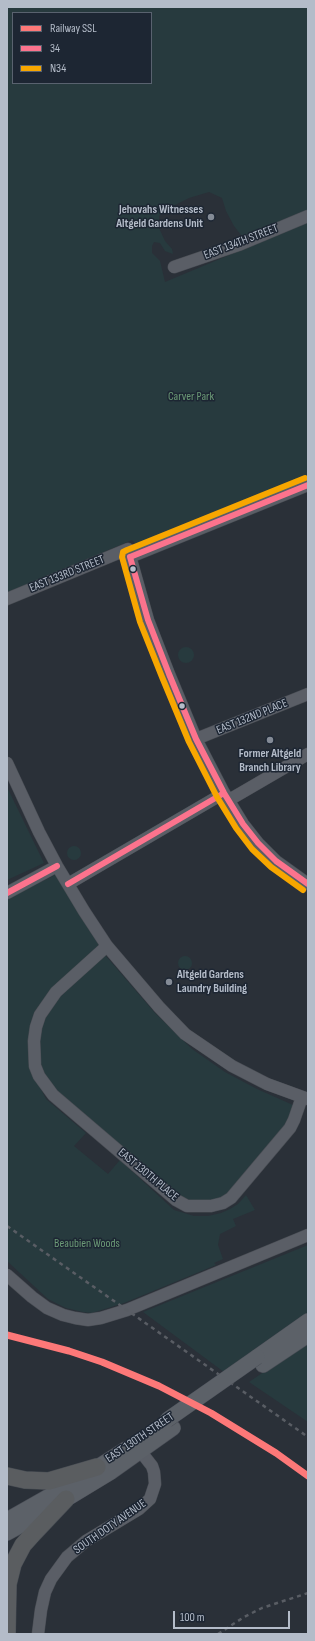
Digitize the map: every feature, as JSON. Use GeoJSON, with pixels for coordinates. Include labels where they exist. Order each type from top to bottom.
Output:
{"type":"FeatureCollection","features":[{"type":"Feature","properties":{"kind":"highway"},"geometry":{"type":"LineString","coordinates":[[7,1476],[24,1480],[49,1481],[97,1467]]}},
{"type":"Feature","properties":{"kind":"highway"},"geometry":{"type":"LineString","coordinates":[[7,1634],[8,1584],[13,1564],[23,1545],[66,1499]]}},
{"type":"Feature","properties":{"kind":"main road","name":"EAST 130TH STREET"},"geometry":{"type":"LineString","coordinates":[[7,1520],[97,1467],[137,1447],[260,1361],[308,1321]]}},
{"type":"Feature","properties":{"kind":"main road","name":"EAST 130TH STREET"},"geometry":{"type":"LineString","coordinates":[[260,1361],[308,1335]]}},
{"type":"Feature","properties":{"kind":"main road","name":"EAST 130TH STREET"},"geometry":{"type":"LineString","coordinates":[[7,1533],[111,1472],[137,1447]]}},
{"type":"Feature","properties":{"kind":"street","name":"EAST 134TH STREET"},"geometry":{"type":"LineString","coordinates":[[174,267],[241,244],[308,216]]}},
{"type":"Feature","properties":{"kind":"street","name":"EAST 133RD STREET"},"geometry":{"type":"LineString","coordinates":[[7,599],[308,485]]}},
{"type":"Feature","properties":{"kind":"street"},"geometry":{"type":"LineString","coordinates":[[129,553],[148,620],[196,739],[226,797],[243,824],[258,843],[276,861],[308,884]]}},
{"type":"Feature","properties":{"kind":"street","name":"EAST 132ND PLACE"},"geometry":{"type":"LineString","coordinates":[[196,739],[308,694]]}},
{"type":"Feature","properties":{"kind":"street"},"geometry":{"type":"LineString","coordinates":[[68,884],[226,797],[308,754]]}},
{"type":"Feature","properties":{"kind":"street"},"geometry":{"type":"LineString","coordinates":[[7,763],[39,832],[68,884],[107,946],[151,998],[185,1034],[216,1055],[248,1075],[267,1084],[305,1098]]}},
{"type":"Feature","properties":{"kind":"street"},"geometry":{"type":"LineString","coordinates":[[7,893],[57,866]]}},
{"type":"Feature","properties":{"kind":"street","name":"EAST 130TH PLACE"},"geometry":{"type":"LineString","coordinates":[[107,946],[56,992],[40,1015],[36,1027],[33,1053],[35,1066],[39,1076],[53,1095],[176,1200],[187,1206],[211,1206],[222,1203],[231,1198],[290,1128],[305,1098]]}},
{"type":"Feature","properties":{"kind":"street"},"geometry":{"type":"LineString","coordinates":[[7,1275],[47,1308],[63,1315],[88,1320],[114,1315],[308,1236]]}},
{"type":"Feature","properties":{"kind":"street","name":"SOUTH DOTY AVENUE"},"geometry":{"type":"LineString","coordinates":[[38,1634],[45,1592],[51,1579],[67,1557],[86,1541],[139,1509],[150,1499],[155,1484],[154,1472],[152,1466],[137,1447]]}},
{"type":"Feature","properties":{"kind":"green space","name":"Carver Park"},"geometry":{"type":"Polygon","coordinates":[[[7,7],[308,7],[308,211],[252,235],[241,235],[226,211],[222,198],[209,192],[189,198],[169,208],[159,216],[159,228],[165,241],[172,249],[173,254],[165,251],[160,243],[154,242],[152,246],[152,253],[160,261],[165,282],[308,222],[308,476],[140,544],[136,544],[132,540],[7,593],[7,7]]]}},
{"type":"Feature","properties":{"kind":"green space"},"geometry":{"type":"Polygon","coordinates":[[[183,647],[189,647],[194,652],[192,661],[189,663],[183,663],[178,658],[178,652],[183,647]]]}},
{"type":"Feature","properties":{"kind":"green space"},"geometry":{"type":"Polygon","coordinates":[[[7,787],[44,863],[7,880],[7,787]]]}},
{"type":"Feature","properties":{"kind":"green space"},"geometry":{"type":"Polygon","coordinates":[[[71,846],[77,846],[81,850],[81,856],[77,860],[71,860],[67,856],[67,850],[71,846]]]}},
{"type":"Feature","properties":{"kind":"green space","name":"Beaubien Woods"},"geometry":{"type":"Polygon","coordinates":[[[57,874],[101,945],[33,1020],[28,1051],[33,1074],[46,1099],[86,1133],[74,1146],[108,1174],[120,1160],[174,1210],[194,1216],[208,1216],[230,1209],[238,1204],[246,1195],[255,1210],[233,1219],[236,1226],[220,1234],[218,1245],[223,1259],[214,1263],[216,1265],[124,1303],[92,1313],[66,1308],[48,1299],[7,1261],[7,899],[57,874]]]}},
{"type":"Feature","properties":{"kind":"green space"},"geometry":{"type":"Polygon","coordinates":[[[105,955],[155,1013],[192,1049],[225,1072],[257,1089],[293,1105],[288,1122],[231,1193],[215,1201],[195,1202],[176,1195],[55,1090],[44,1075],[39,1056],[39,1035],[46,1017],[57,999],[105,955]]]}},
{"type":"Feature","properties":{"kind":"green space"},"geometry":{"type":"Polygon","coordinates":[[[182,956],[188,956],[192,960],[192,966],[188,970],[182,970],[178,966],[178,960],[182,956]]]}},
{"type":"Feature","properties":{"kind":"green space"},"geometry":{"type":"Polygon","coordinates":[[[308,1245],[308,1314],[224,1372],[143,1312],[308,1245]]]}},
{"type":"Feature","properties":{"kind":"green space"},"geometry":{"type":"Polygon","coordinates":[[[308,1342],[308,1422],[249,1382],[308,1342]]]}},
{"type":"Feature","properties":{"kind":"railway"},"geometry":{"type":"LineString","coordinates":[[7,1226],[308,1437]]}},
{"type":"Feature","properties":{"kind":"railway"},"geometry":{"type":"LineString","coordinates":[[218,1634],[244,1617],[262,1608],[308,1593]]}},
{"type":"Feature","properties":{"kind":"rail line","name":"SSL"},"geometry":{"type":"LineString","coordinates":[[7,1335],[69,1351],[102,1362],[159,1386],[211,1413],[276,1453],[308,1476]]}},
{"type":"Feature","properties":{"kind":"transit line","name":"N34"},"geometry":{"type":"LineString","coordinates":[[303,890],[271,867],[252,849],[236,828],[217,797],[189,742],[140,622],[122,557],[123,552],[127,550],[305,478]]}},
{"type":"Feature","properties":{"kind":"transit line","name":"34"},"geometry":{"type":"LineString","coordinates":[[130,557],[308,485]]}},
{"type":"Feature","properties":{"kind":"transit line","name":"34"},"geometry":{"type":"LineString","coordinates":[[130,557],[148,620],[169,674],[196,739],[224,793],[243,824],[258,843],[276,861],[308,884]]}},
{"type":"Feature","properties":{"kind":"transit line","name":"34"},"geometry":{"type":"LineString","coordinates":[[68,884],[224,793]]}},
{"type":"Feature","properties":{"kind":"transit line","name":"34"},"geometry":{"type":"LineString","coordinates":[[7,893],[57,866]]}},
{"type":"Feature","properties":{"kind":"place","name":"Jehovahs Witnesses Altgeld Gardens Unit"},"geometry":{"type":"Point","coordinates":[211,217]}},
{"type":"Feature","properties":{"kind":"place","name":"Former Altgeld Branch Library"},"geometry":{"type":"Point","coordinates":[270,740]}},
{"type":"Feature","properties":{"kind":"place","name":"Altgeld Gardens Laundry Building"},"geometry":{"type":"Point","coordinates":[169,982]}}]}
